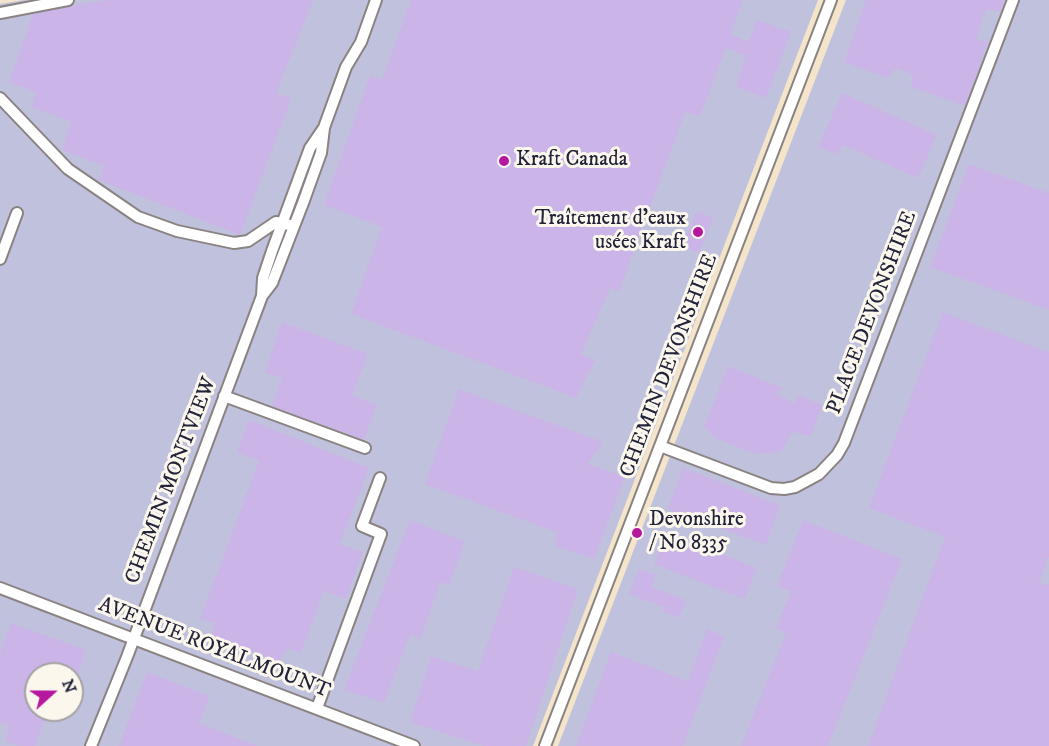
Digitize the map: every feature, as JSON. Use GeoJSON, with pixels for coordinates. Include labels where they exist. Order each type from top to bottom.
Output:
{"type":"FeatureCollection","features":[{"type":"Feature","properties":{"kind":"street"},"geometry":{"type":"LineString","coordinates":[[0,13],[68,0]]}},
{"type":"Feature","properties":{"kind":"street","name":"CHEMIN MONTVIEW"},"geometry":{"type":"LineString","coordinates":[[91,746],[134,639],[262,296],[272,283],[288,224],[321,153],[324,128],[346,67],[361,42],[376,0]]}},
{"type":"Feature","properties":{"kind":"street","name":"CHEMIN DEVONSHIRE"},"geometry":{"type":"LineString","coordinates":[[545,746],[831,0]]}},
{"type":"Feature","properties":{"kind":"street","name":"PLACE DEVONSHIRE"},"geometry":{"type":"LineString","coordinates":[[660,446],[771,488],[784,489],[795,487],[819,474],[837,455],[844,443],[1013,0]]}},
{"type":"Feature","properties":{"kind":"street"},"geometry":{"type":"LineString","coordinates":[[0,98],[68,169],[138,217],[177,231],[234,243],[248,241],[272,224],[288,224]]}},
{"type":"Feature","properties":{"kind":"street"},"geometry":{"type":"LineString","coordinates":[[0,259],[17,213]]}},
{"type":"Feature","properties":{"kind":"street"},"geometry":{"type":"LineString","coordinates":[[224,396],[365,448]]}},
{"type":"Feature","properties":{"kind":"street"},"geometry":{"type":"LineString","coordinates":[[316,708],[381,534],[362,526],[380,478]]}},
{"type":"Feature","properties":{"kind":"street","name":"AVENUE ROYALMOUNT"},"geometry":{"type":"LineString","coordinates":[[0,588],[408,745]]}},
{"type":"Feature","properties":{"kind":"shaded area"},"geometry":{"type":"Polygon","coordinates":[[[24,0],[818,0],[533,746],[0,746],[0,4],[24,0]]]}},
{"type":"Feature","properties":{"kind":"shaded area"},"geometry":{"type":"Polygon","coordinates":[[[846,0],[1049,0],[1049,746],[558,746],[846,0]]]}},
{"type":"Feature","properties":{"kind":"building"},"geometry":{"type":"Polygon","coordinates":[[[107,0],[313,0],[276,93],[291,99],[240,235],[99,180],[104,166],[62,150],[71,122],[31,107],[36,92],[9,82],[33,14],[107,0]]]}},
{"type":"Feature","properties":{"kind":"building","name":"Kraft Canada"},"geometry":{"type":"Polygon","coordinates":[[[411,0],[743,0],[730,34],[749,42],[757,20],[791,32],[766,98],[736,87],[746,56],[726,48],[700,116],[685,112],[619,291],[610,288],[581,354],[595,360],[576,398],[351,314],[382,227],[324,205],[370,76],[382,80],[411,0]]]}},
{"type":"Feature","properties":{"kind":"building"},"geometry":{"type":"Polygon","coordinates":[[[866,0],[1005,0],[1001,11],[986,10],[976,39],[988,42],[965,106],[911,87],[913,75],[896,68],[887,78],[844,62],[866,0]]]}},
{"type":"Feature","properties":{"kind":"building"},"geometry":{"type":"Polygon","coordinates":[[[842,93],[937,135],[918,178],[843,145],[835,154],[818,147],[842,93]]]}},
{"type":"Feature","properties":{"kind":"building"},"geometry":{"type":"Polygon","coordinates":[[[969,164],[1049,193],[1049,310],[930,267],[969,164]]]}},
{"type":"Feature","properties":{"kind":"building","name":"Traîtement d'eaux usées Kraft"},"geometry":{"type":"Polygon","coordinates":[[[697,211],[713,218],[699,253],[682,246],[697,211]]]}},
{"type":"Feature","properties":{"kind":"building"},"geometry":{"type":"Polygon","coordinates":[[[943,312],[1049,352],[1049,556],[1039,582],[1049,585],[1049,746],[868,746],[945,537],[869,508],[943,312]]]}},
{"type":"Feature","properties":{"kind":"building"},"geometry":{"type":"Polygon","coordinates":[[[282,322],[368,354],[352,395],[377,405],[364,440],[272,406],[282,378],[265,372],[282,322]]]}},
{"type":"Feature","properties":{"kind":"building"},"geometry":{"type":"Polygon","coordinates":[[[728,366],[783,388],[776,393],[794,403],[799,395],[822,405],[811,436],[792,432],[781,452],[756,454],[717,439],[704,427],[728,366]]]}},
{"type":"Feature","properties":{"kind":"building"},"geometry":{"type":"Polygon","coordinates":[[[459,389],[603,442],[588,464],[625,477],[594,559],[555,546],[556,532],[425,484],[459,389]]]}},
{"type":"Feature","properties":{"kind":"building"},"geometry":{"type":"Polygon","coordinates":[[[249,420],[369,468],[340,544],[363,552],[346,599],[324,591],[301,653],[287,648],[279,662],[211,636],[215,623],[200,619],[259,461],[237,452],[249,420]]]}},
{"type":"Feature","properties":{"kind":"building"},"geometry":{"type":"Polygon","coordinates":[[[683,468],[780,505],[766,545],[668,509],[683,468]]]}},
{"type":"Feature","properties":{"kind":"building"},"geometry":{"type":"Polygon","coordinates":[[[410,520],[465,541],[449,585],[440,582],[421,638],[410,635],[384,703],[344,690],[410,520]]]}},
{"type":"Feature","properties":{"kind":"building"},"geometry":{"type":"Polygon","coordinates":[[[803,520],[902,559],[828,746],[741,746],[786,633],[776,629],[791,591],[777,586],[803,520]]]}},
{"type":"Feature","properties":{"kind":"building"},"geometry":{"type":"Polygon","coordinates":[[[679,537],[757,568],[744,599],[654,564],[662,542],[671,545],[679,537]]]}},
{"type":"Feature","properties":{"kind":"building"},"geometry":{"type":"Polygon","coordinates":[[[514,567],[578,589],[526,746],[483,746],[410,722],[431,656],[478,671],[514,567]]]}},
{"type":"Feature","properties":{"kind":"building"},"geometry":{"type":"Polygon","coordinates":[[[639,569],[656,575],[652,587],[686,600],[679,618],[662,611],[664,607],[629,594],[639,569]]]}},
{"type":"Feature","properties":{"kind":"building"},"geometry":{"type":"Polygon","coordinates":[[[11,623],[86,650],[82,662],[24,662],[24,722],[44,722],[35,746],[18,746],[5,741],[10,726],[0,722],[0,654],[11,623]]]}},
{"type":"Feature","properties":{"kind":"building"},"geometry":{"type":"Polygon","coordinates":[[[707,629],[724,636],[683,746],[576,746],[611,652],[688,681],[707,629]]]}},
{"type":"Feature","properties":{"kind":"building"},"geometry":{"type":"Polygon","coordinates":[[[147,672],[209,696],[199,723],[257,746],[119,746],[147,672]]]}},
{"type":"Feature","properties":{"kind":"place","name":"Kraft Canada"},"geometry":{"type":"Point","coordinates":[504,161]}},
{"type":"Feature","properties":{"kind":"place","name":"Traîtement d'eaux usées Kraft"},"geometry":{"type":"Point","coordinates":[698,232]}},
{"type":"Feature","properties":{"kind":"place","name":"Devonshire / No 8335"},"geometry":{"type":"Point","coordinates":[637,533]}}]}
